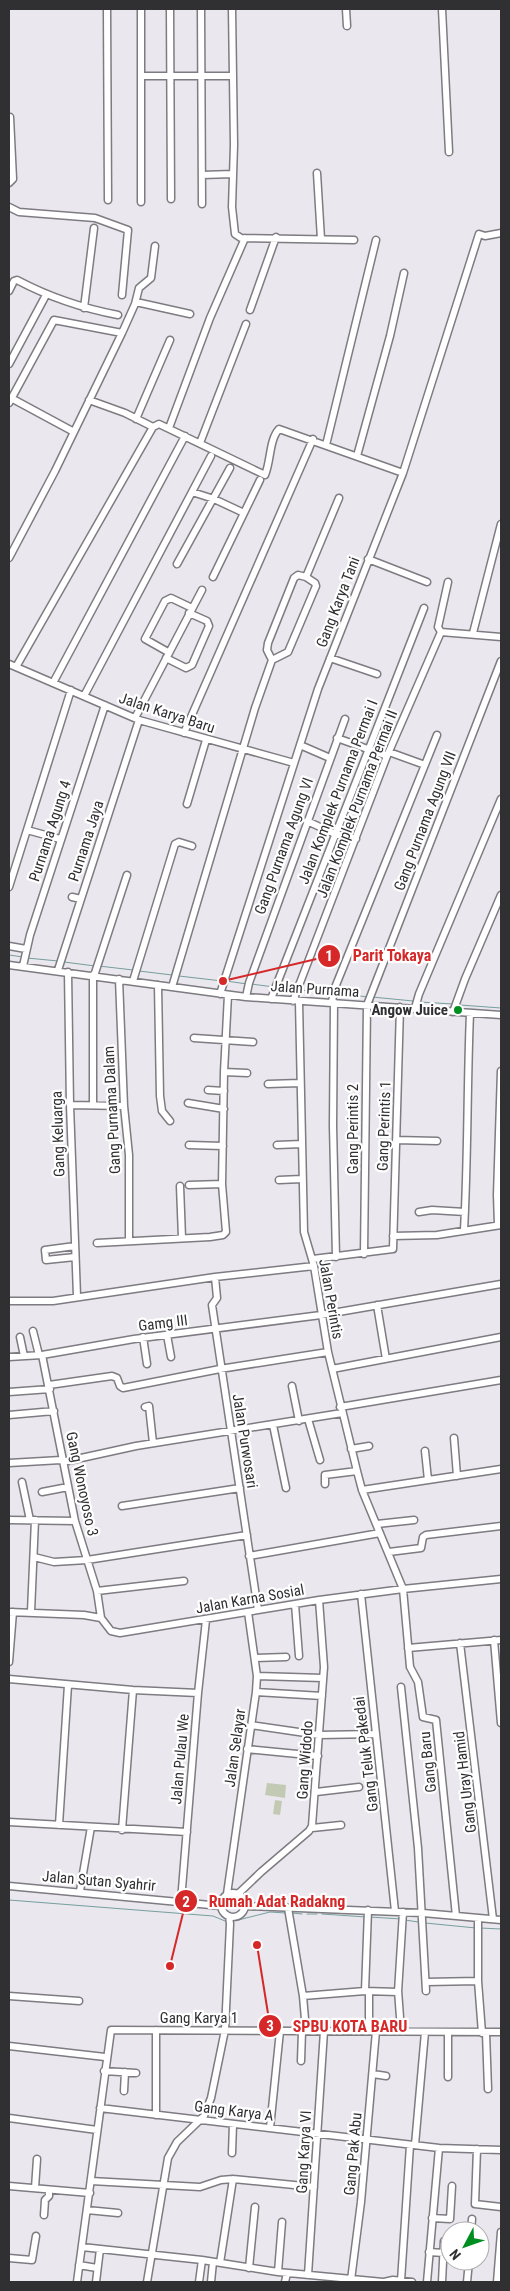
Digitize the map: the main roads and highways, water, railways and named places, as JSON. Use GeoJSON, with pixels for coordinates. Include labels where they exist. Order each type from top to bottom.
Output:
{"type":"FeatureCollection","features":[{"type":"Feature","properties":{"kind":"waterway"},"geometry":{"type":"LineString","coordinates":[[9,955],[23,957]]}},
{"type":"Feature","properties":{"kind":"waterway"},"geometry":{"type":"LineString","coordinates":[[27,958],[58,961]]}},
{"type":"Feature","properties":{"kind":"waterway"},"geometry":{"type":"LineString","coordinates":[[64,962],[95,966]]}},
{"type":"Feature","properties":{"kind":"waterway"},"geometry":{"type":"LineString","coordinates":[[99,966],[133,970]]}},
{"type":"Feature","properties":{"kind":"waterway"},"geometry":{"type":"LineString","coordinates":[[139,971],[172,975]]}},
{"type":"Feature","properties":{"kind":"waterway"},"geometry":{"type":"LineString","coordinates":[[179,976],[222,981]]}},
{"type":"Feature","properties":{"kind":"waterway"},"geometry":{"type":"LineString","coordinates":[[226,981],[247,984]]}},
{"type":"Feature","properties":{"kind":"waterway"},"geometry":{"type":"LineString","coordinates":[[251,984],[274,987]]}},
{"type":"Feature","properties":{"kind":"waterway"},"geometry":{"type":"LineString","coordinates":[[278,987],[294,989]]}},
{"type":"Feature","properties":{"kind":"waterway"},"geometry":{"type":"LineString","coordinates":[[300,990],[331,993]]}},
{"type":"Feature","properties":{"kind":"waterway"},"geometry":{"type":"LineString","coordinates":[[335,993],[368,997]]}},
{"type":"Feature","properties":{"kind":"waterway"},"geometry":{"type":"LineString","coordinates":[[372,997],[413,1001]]}},
{"type":"Feature","properties":{"kind":"waterway"},"geometry":{"type":"LineString","coordinates":[[420,1002],[453,1004]]}},
{"type":"Feature","properties":{"kind":"waterway"},"geometry":{"type":"LineString","coordinates":[[460,1005],[501,1008]]}},
{"type":"Feature","properties":{"kind":"waterway"},"geometry":{"type":"LineString","coordinates":[[9,1900],[213,1916],[225,1921]]}},
{"type":"Feature","properties":{"kind":"waterway"},"geometry":{"type":"LineString","coordinates":[[238,1920],[270,1912],[286,1913]]}},
{"type":"Feature","properties":{"kind":"waterway"},"geometry":{"type":"LineString","coordinates":[[292,1913],[302,1914]]}},
{"type":"Feature","properties":{"kind":"waterway"},"geometry":{"type":"LineString","coordinates":[[307,1914],[317,1914]]}},
{"type":"Feature","properties":{"kind":"waterway"},"geometry":{"type":"LineString","coordinates":[[322,1914],[366,1917]]}},
{"type":"Feature","properties":{"kind":"waterway"},"geometry":{"type":"LineString","coordinates":[[370,1917],[401,1919]]}},
{"type":"Feature","properties":{"kind":"waterway"},"geometry":{"type":"LineString","coordinates":[[405,1920],[418,1922]]}},
{"type":"Feature","properties":{"kind":"waterway"},"geometry":{"type":"LineString","coordinates":[[425,1923],[476,1928]]}},
{"type":"Feature","properties":{"kind":"waterway"},"geometry":{"type":"LineString","coordinates":[[480,1928],[501,1929]]}},
{"type":"Feature","properties":{"kind":"place","name":"Parit Tokaya"},"geometry":{"type":"Point","coordinates":[223,981]}},
{"type":"Feature","properties":{"kind":"place","name":"Angow Juice"},"geometry":{"type":"Point","coordinates":[458,1010]}},
{"type":"Feature","properties":{"kind":"place","name":"SPBU KOTA BARU"},"geometry":{"type":"Point","coordinates":[257,1945]}},
{"type":"Feature","properties":{"kind":"place","name":"Rumah Adat Radakng"},"geometry":{"type":"Point","coordinates":[170,1966]}}]}
